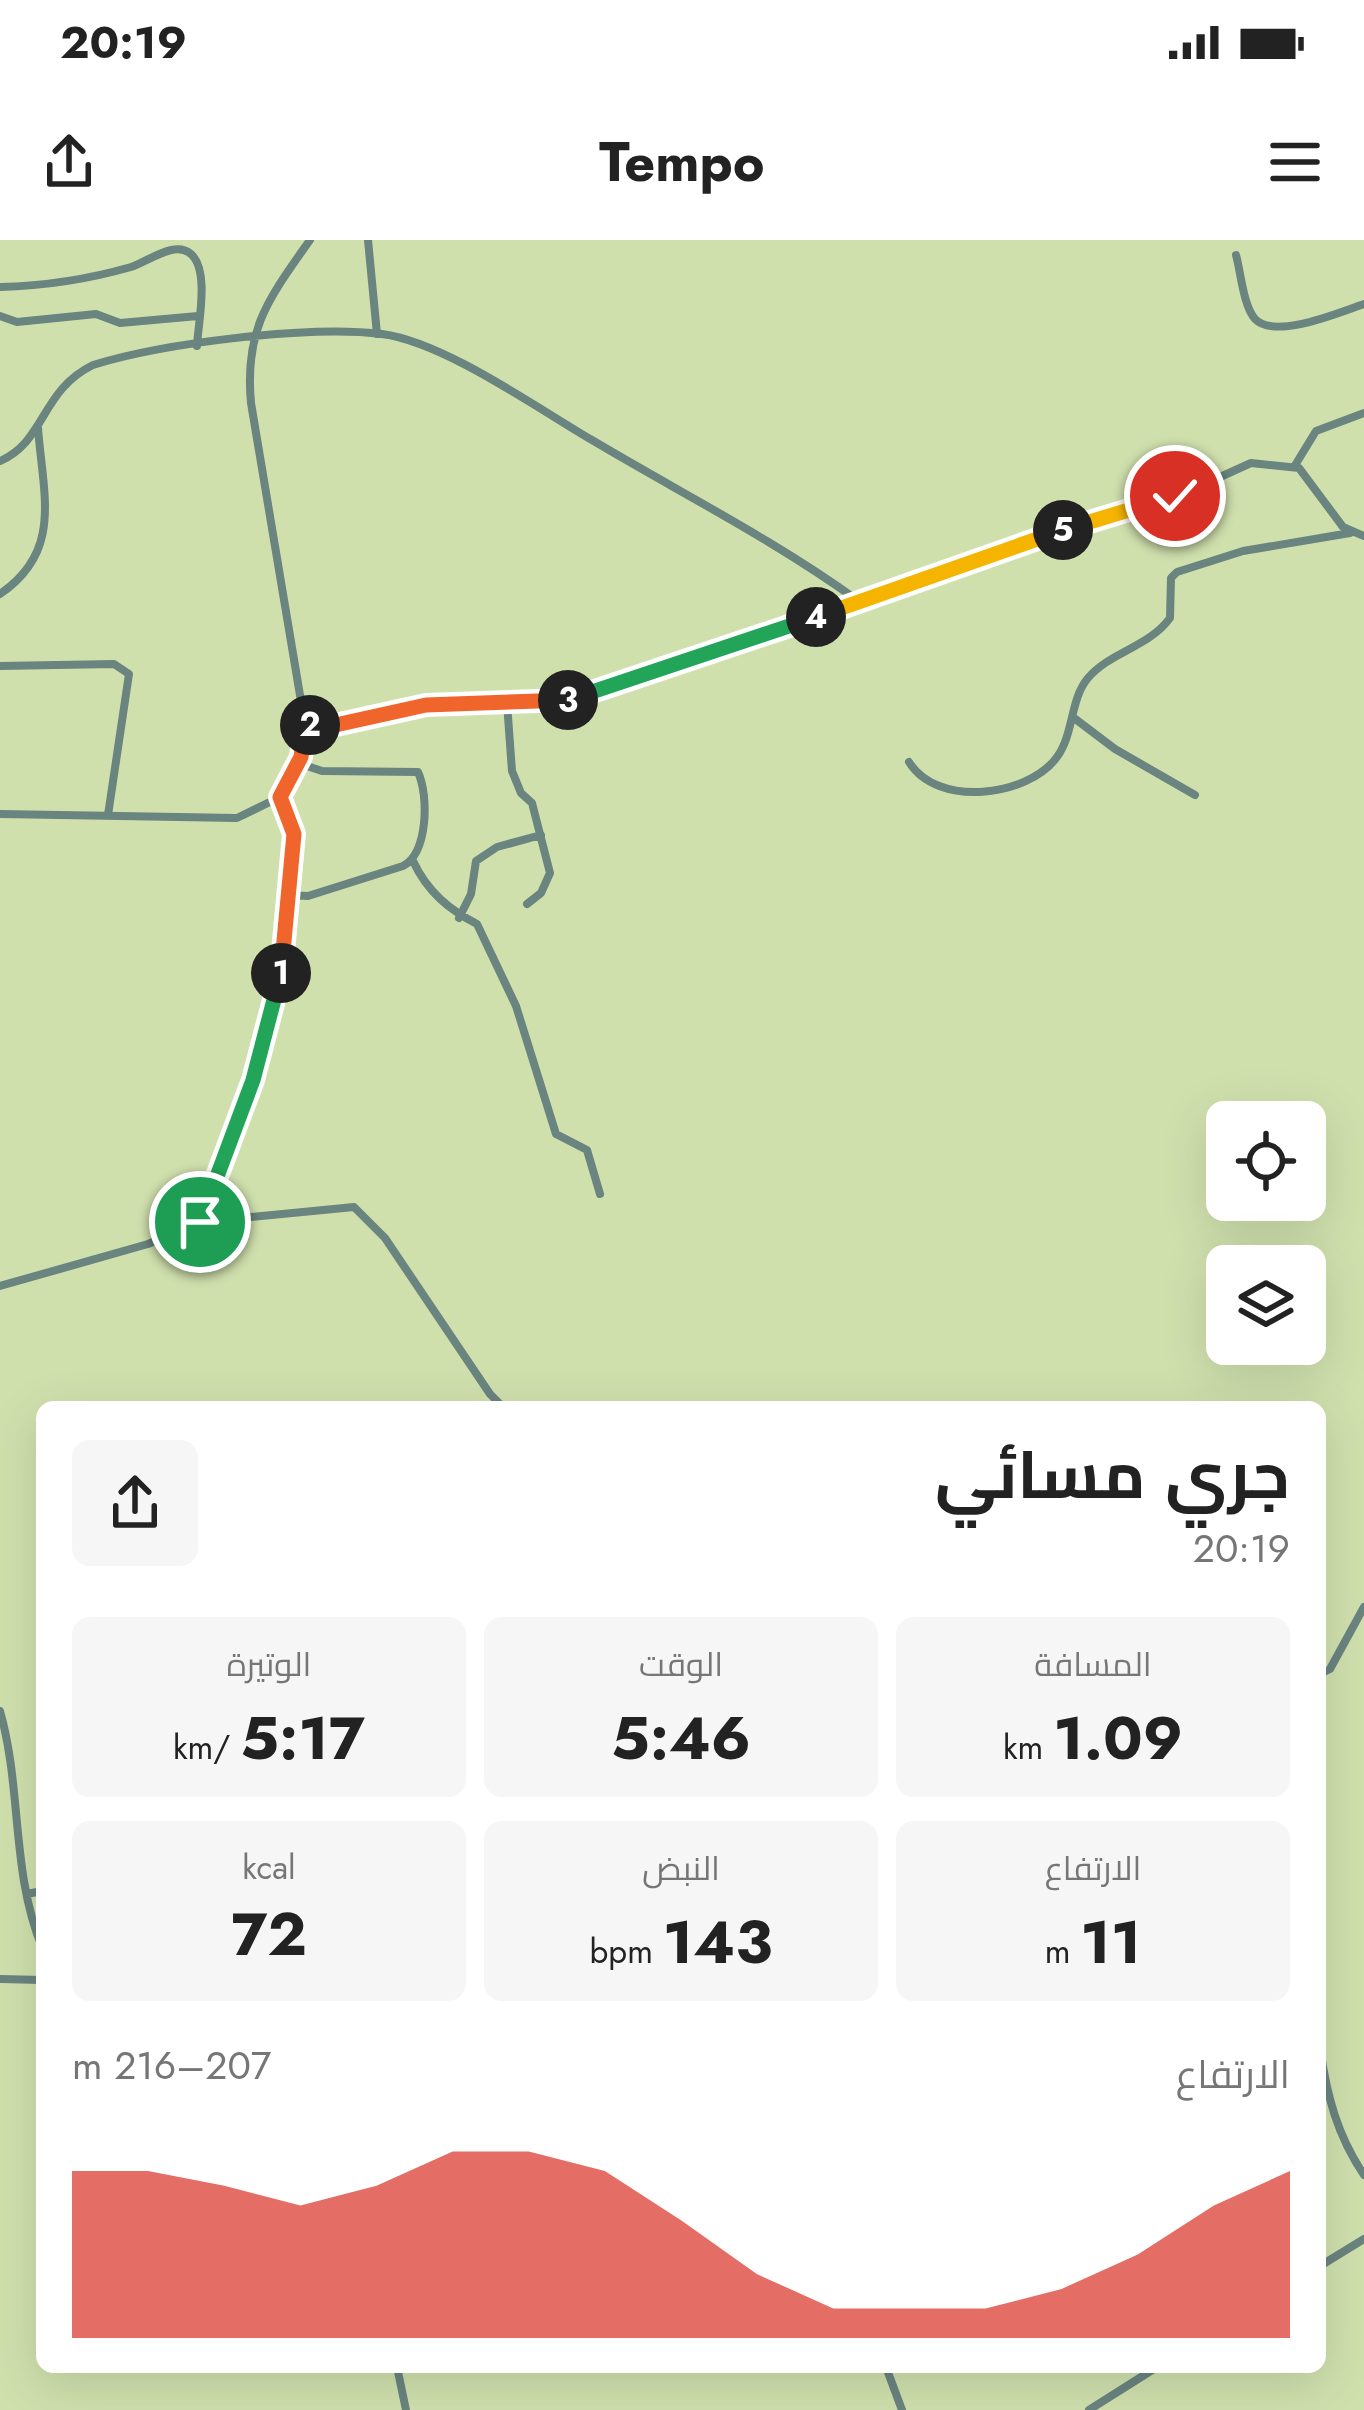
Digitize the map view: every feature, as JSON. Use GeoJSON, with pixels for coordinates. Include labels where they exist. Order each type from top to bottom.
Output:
{"type":"FeatureCollection","features":[{"type":"Feature","properties":{"kind":"street"},"geometry":{"type":"LineString","coordinates":[[0,814],[237,818],[280,797],[298,763],[305,725],[251,403],[252,338],[269,298],[310,240]]}},
{"type":"Feature","properties":{"kind":"street"},"geometry":{"type":"LineString","coordinates":[[368,240],[377,334]]}},
{"type":"Feature","properties":{"kind":"street"},"geometry":{"type":"LineString","coordinates":[[0,287],[112,271],[180,248],[199,266],[197,346]]}},
{"type":"Feature","properties":{"kind":"street"},"geometry":{"type":"LineString","coordinates":[[1236,255],[1253,316],[1263,324],[1292,326],[1364,304]]}},
{"type":"Feature","properties":{"kind":"street"},"geometry":{"type":"LineString","coordinates":[[0,316],[17,322],[96,314],[121,323],[199,316]]}},
{"type":"Feature","properties":{"kind":"street"},"geometry":{"type":"LineString","coordinates":[[0,461],[23,448],[52,396],[93,364],[252,338],[377,334],[425,348],[538,408],[806,563],[858,601]]}},
{"type":"Feature","properties":{"kind":"street"},"geometry":{"type":"LineString","coordinates":[[1294,467],[1316,431],[1364,413]]}},
{"type":"Feature","properties":{"kind":"street"},"geometry":{"type":"LineString","coordinates":[[0,594],[26,575],[44,539],[38,422]]}},
{"type":"Feature","properties":{"kind":"street"},"geometry":{"type":"LineString","coordinates":[[305,725],[331,726],[426,705],[556,704],[618,687],[1109,513],[1187,492],[1231,476],[1234,469],[1259,463],[1294,467],[1350,533]]}},
{"type":"Feature","properties":{"kind":"street"},"geometry":{"type":"LineString","coordinates":[[909,762],[925,781],[949,792],[989,790],[1047,768],[1065,743],[1089,676],[1148,640],[1170,617],[1170,586],[1177,572],[1243,551],[1350,533],[1364,536]]}},
{"type":"Feature","properties":{"kind":"street"},"geometry":{"type":"LineString","coordinates":[[0,667],[103,664],[121,667],[129,674],[108,815]]}},
{"type":"Feature","properties":{"kind":"street"},"geometry":{"type":"LineString","coordinates":[[507,703],[512,771],[520,793],[532,803],[549,882],[527,904]]}},
{"type":"Feature","properties":{"kind":"street"},"geometry":{"type":"LineString","coordinates":[[1074,718],[1115,749],[1196,795]]}},
{"type":"Feature","properties":{"kind":"street"},"geometry":{"type":"LineString","coordinates":[[286,895],[308,896],[413,861],[421,846],[423,783],[418,772],[412,768],[322,771],[298,763]]}},
{"type":"Feature","properties":{"kind":"street"},"geometry":{"type":"LineString","coordinates":[[200,1222],[272,1022],[284,958],[294,834],[280,797]]}},
{"type":"Feature","properties":{"kind":"street"},"geometry":{"type":"LineString","coordinates":[[459,918],[470,894],[476,861],[497,848],[541,836]]}},
{"type":"Feature","properties":{"kind":"street"},"geometry":{"type":"LineString","coordinates":[[413,861],[422,879],[459,918],[477,924],[516,1006],[556,1134],[587,1150],[599,1194]]}},
{"type":"Feature","properties":{"kind":"street"},"geometry":{"type":"LineString","coordinates":[[0,1286],[148,1244],[200,1222],[354,1207],[385,1238],[497,1401]]}},
{"type":"Feature","properties":{"kind":"street"},"geometry":{"type":"LineString","coordinates":[[1326,1671],[1364,1607]]}},
{"type":"Feature","properties":{"kind":"street"},"geometry":{"type":"LineString","coordinates":[[0,1711],[14,1760],[26,1894],[36,1927]]}},
{"type":"Feature","properties":{"kind":"street"},"geometry":{"type":"LineString","coordinates":[[26,1894],[36,1892]]}},
{"type":"Feature","properties":{"kind":"street"},"geometry":{"type":"LineString","coordinates":[[0,1979],[36,1980]]}},
{"type":"Feature","properties":{"kind":"street"},"geometry":{"type":"LineString","coordinates":[[1326,2077],[1335,2121],[1364,2175]]}},
{"type":"Feature","properties":{"kind":"street"},"geometry":{"type":"LineString","coordinates":[[1326,2262],[1364,2239]]}},
{"type":"Feature","properties":{"kind":"street"},"geometry":{"type":"LineString","coordinates":[[398,2373],[406,2410]]}},
{"type":"Feature","properties":{"kind":"street"},"geometry":{"type":"LineString","coordinates":[[888,2373],[902,2410]]}},
{"type":"Feature","properties":{"kind":"street"},"geometry":{"type":"LineString","coordinates":[[1089,2410],[1148,2373]]}},
{"type":"Feature","properties":{"kind":"route"},"geometry":{"type":"LineString","coordinates":[[200,1222],[272,1022],[284,958],[294,834],[280,797],[301,757],[305,725],[331,726],[426,705],[556,704],[730,649],[1109,513],[1175,496]]}}]}
